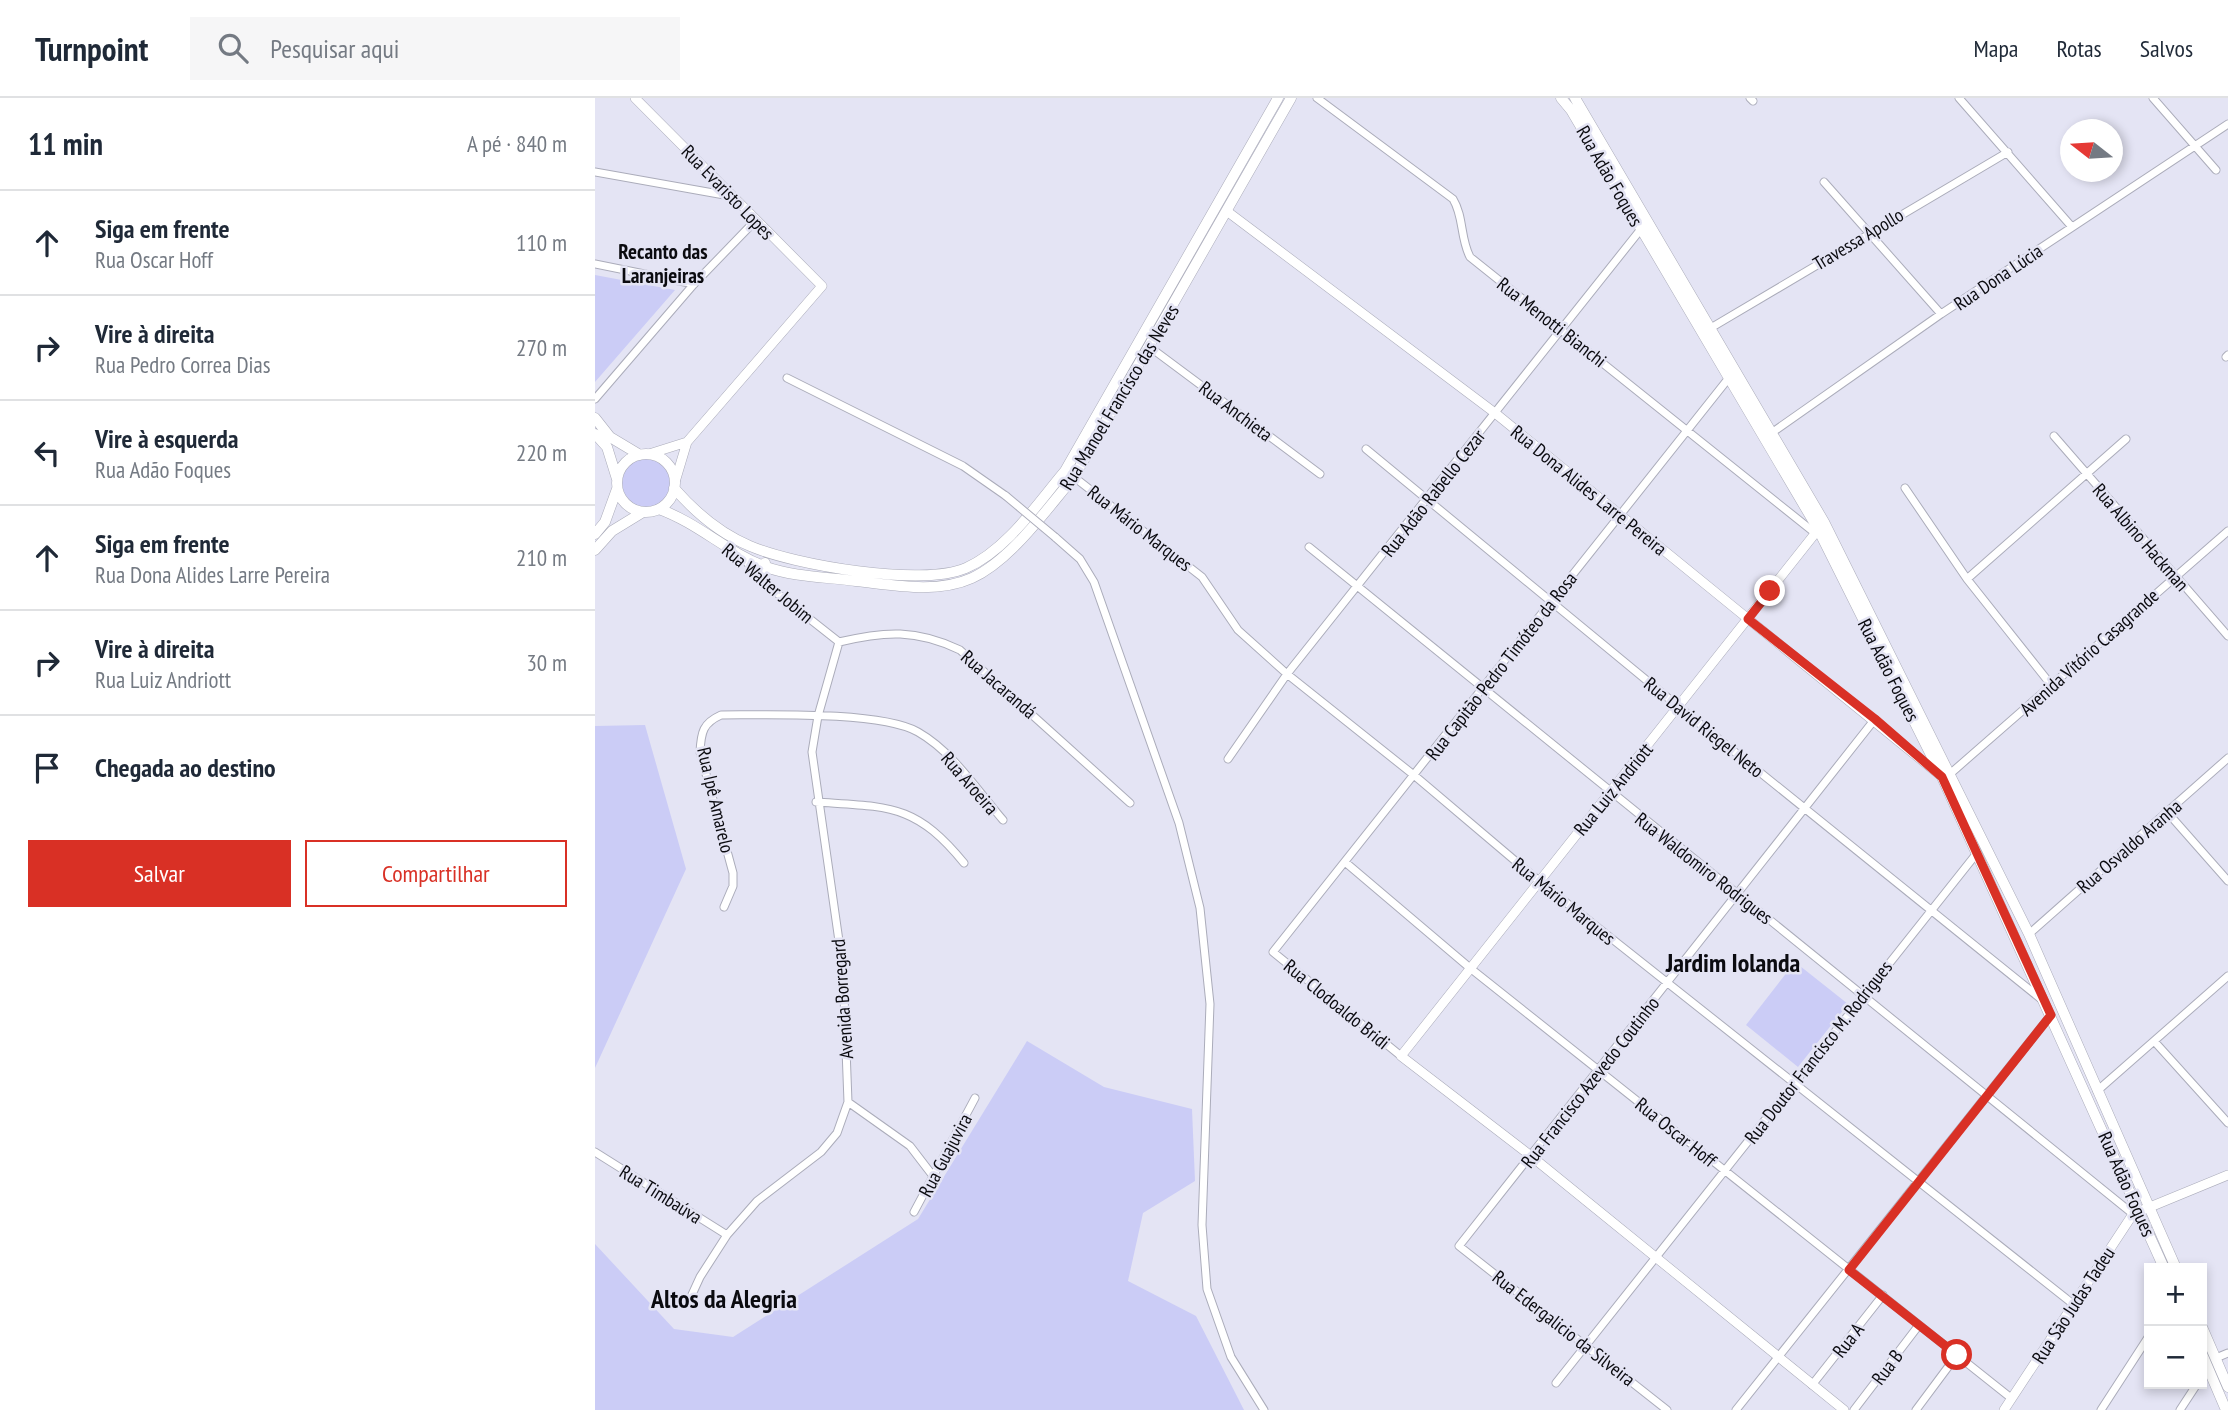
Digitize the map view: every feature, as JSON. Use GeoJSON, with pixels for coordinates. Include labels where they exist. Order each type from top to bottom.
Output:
{"type":"FeatureCollection","features":[{"type":"Feature","properties":{"kind":"main road","name":"Rua Manoel Francisco das Neves"},"geometry":{"type":"LineString","coordinates":[[747,545],[803,562],[911,576],[966,568],[986,555],[1021,523],[1065,471],[1279,98]]}},
{"type":"Feature","properties":{"kind":"main road","name":"Rua Manoel Francisco das Neves"},"geometry":{"type":"LineString","coordinates":[[741,556],[767,568],[912,587],[948,585],[972,578],[994,563],[1029,530],[1074,477],[1151,348],[1291,98]]}},
{"type":"Feature","properties":{"kind":"main road","name":"Rua Adão Foques"},"geometry":{"type":"LineString","coordinates":[[1561,98],[1819,528]]}},
{"type":"Feature","properties":{"kind":"main road","name":"Rua Adão Foques"},"geometry":{"type":"LineString","coordinates":[[1575,98],[1770,434],[2028,934],[2174,1263]]}},
{"type":"Feature","properties":{"kind":"main road"},"geometry":{"type":"LineString","coordinates":[[595,418],[610,436],[670,467],[675,485],[672,496],[659,509],[643,512],[612,531],[595,550]]}},
{"type":"Feature","properties":{"kind":"main road"},"geometry":{"type":"LineString","coordinates":[[595,434],[607,447],[617,484],[626,504],[643,512]]}},
{"type":"Feature","properties":{"kind":"main road"},"geometry":{"type":"LineString","coordinates":[[595,534],[605,522],[625,463],[645,455]]}},
{"type":"Feature","properties":{"kind":"main road","name":"Rua Walter Jobim"},"geometry":{"type":"LineString","coordinates":[[675,485],[688,503],[726,533],[747,545]]}},
{"type":"Feature","properties":{"kind":"main road","name":"Rua Walter Jobim"},"geometry":{"type":"LineString","coordinates":[[659,509],[688,521],[741,556]]}},
{"type":"Feature","properties":{"kind":"main road"},"geometry":{"type":"LineString","coordinates":[[726,533],[731,542],[764,560],[767,568],[763,582]]}},
{"type":"Feature","properties":{"kind":"main road","name":"Rua Adão Foques"},"geometry":{"type":"LineString","coordinates":[[1946,775],[1977,853],[2051,1015],[2136,1213],[2161,1263]]}},
{"type":"Feature","properties":{"kind":"main road"},"geometry":{"type":"LineString","coordinates":[[2207,1337],[2228,1387]]}},
{"type":"Feature","properties":{"kind":"main road"},"geometry":{"type":"LineString","coordinates":[[2207,1376],[2226,1410]]}},
{"type":"Feature","properties":{"kind":"street","name":"Rua Evaristo Lopes"},"geometry":{"type":"LineString","coordinates":[[635,98],[754,222],[822,286],[687,442]]}},
{"type":"Feature","properties":{"kind":"street","name":"Rua Menotti Bianchi"},"geometry":{"type":"LineString","coordinates":[[1317,98],[1453,199],[1460,210],[1463,244],[1470,257],[1687,429],[1819,528]]}},
{"type":"Feature","properties":{"kind":"street"},"geometry":{"type":"LineString","coordinates":[[1959,98],[2073,227]]}},
{"type":"Feature","properties":{"kind":"street"},"geometry":{"type":"LineString","coordinates":[[2153,98],[2216,170]]}},
{"type":"Feature","properties":{"kind":"street","name":"Rua Dona Lúcia"},"geometry":{"type":"LineString","coordinates":[[1770,434],[1941,314],[2228,124]]}},
{"type":"Feature","properties":{"kind":"street","name":"Travessa Apollo"},"geometry":{"type":"LineString","coordinates":[[1709,329],[2008,152]]}},
{"type":"Feature","properties":{"kind":"street"},"geometry":{"type":"LineString","coordinates":[[595,172],[730,196]]}},
{"type":"Feature","properties":{"kind":"street"},"geometry":{"type":"LineString","coordinates":[[1824,182],[1941,314]]}},
{"type":"Feature","properties":{"kind":"street","name":"Rua Dona Alides Larre Pereira"},"geometry":{"type":"LineString","coordinates":[[1228,212],[1495,413],[1748,619],[1946,775]]}},
{"type":"Feature","properties":{"kind":"street"},"geometry":{"type":"LineString","coordinates":[[595,398],[694,284],[754,222]]}},
{"type":"Feature","properties":{"kind":"street","name":"Rua Adão Rabello Cezar"},"geometry":{"type":"LineString","coordinates":[[1228,759],[1287,674],[1359,587],[1641,229]]}},
{"type":"Feature","properties":{"kind":"street"},"geometry":{"type":"LineString","coordinates":[[595,264],[694,284]]}},
{"type":"Feature","properties":{"kind":"street","name":"Rua Anchieta"},"geometry":{"type":"LineString","coordinates":[[1151,348],[1320,474]]}},
{"type":"Feature","properties":{"kind":"street"},"geometry":{"type":"LineString","coordinates":[[787,378],[963,466],[1006,496],[1080,559],[1094,582],[1179,823],[1200,908],[1210,1004],[1202,1225],[1207,1289],[1231,1357],[1263,1410]]}},
{"type":"Feature","properties":{"kind":"street","name":"Rua Capitão Pedro Timóteo da Rosa"},"geometry":{"type":"LineString","coordinates":[[1273,952],[1728,379]]}},
{"type":"Feature","properties":{"kind":"street","name":"Rua Albino Hackman"},"geometry":{"type":"LineString","coordinates":[[2054,436],[2228,636]]}},
{"type":"Feature","properties":{"kind":"street"},"geometry":{"type":"LineString","coordinates":[[1967,579],[2126,439]]}},
{"type":"Feature","properties":{"kind":"street"},"geometry":{"type":"LineString","coordinates":[[645,455],[687,442]]}},
{"type":"Feature","properties":{"kind":"street"},"geometry":{"type":"LineString","coordinates":[[675,485],[687,442]]}},
{"type":"Feature","properties":{"kind":"street","name":"Rua David Riegel Neto"},"geometry":{"type":"LineString","coordinates":[[1366,449],[1679,707],[1932,908],[2044,1001]]}},
{"type":"Feature","properties":{"kind":"street","name":"Rua Mário Marques"},"geometry":{"type":"LineString","coordinates":[[1074,477],[1202,577],[1238,630],[1287,674],[1415,776],[1539,881],[2073,1304]]}},
{"type":"Feature","properties":{"kind":"street"},"geometry":{"type":"LineString","coordinates":[[1905,488],[1967,579],[2052,686]]}},
{"type":"Feature","properties":{"kind":"street","name":"Rua Luiz Andriott"},"geometry":{"type":"LineString","coordinates":[[1401,1056],[1819,528]]}},
{"type":"Feature","properties":{"kind":"street","name":"Avenida Vitório Casagrande"},"geometry":{"type":"LineString","coordinates":[[1946,775],[2228,531]]}},
{"type":"Feature","properties":{"kind":"street","name":"Rua Waldomiro Rodrigues"},"geometry":{"type":"LineString","coordinates":[[1309,547],[1610,793],[2136,1213]]}},
{"type":"Feature","properties":{"kind":"street","name":"Rua Walter Jobim"},"geometry":{"type":"LineString","coordinates":[[741,556],[763,582],[839,642]]}},
{"type":"Feature","properties":{"kind":"street","name":"Rua Jacarandá"},"geometry":{"type":"LineString","coordinates":[[839,642],[875,633],[908,633],[935,638],[960,650],[1130,803]]}},
{"type":"Feature","properties":{"kind":"street","name":"Avenida Borregard"},"geometry":{"type":"LineString","coordinates":[[689,1301],[700,1277],[727,1235],[757,1201],[821,1152],[837,1132],[848,1102],[843,969],[816,802],[812,752],[818,716],[839,642]]}},
{"type":"Feature","properties":{"kind":"street","name":"Rua Ipê Amarelo"},"geometry":{"type":"LineString","coordinates":[[724,907],[733,886],[733,873],[700,751],[701,733],[707,721],[721,715],[818,716]]}},
{"type":"Feature","properties":{"kind":"street","name":"Rua Aroeira"},"geometry":{"type":"LineString","coordinates":[[818,716],[890,723],[915,730],[952,759],[1003,820]]}},
{"type":"Feature","properties":{"kind":"street","name":"Rua Francisco Azevedo Coutinho"},"geometry":{"type":"LineString","coordinates":[[1459,1246],[1875,719]]}},
{"type":"Feature","properties":{"kind":"street","name":"Rua Osvaldo Aranha"},"geometry":{"type":"LineString","coordinates":[[2028,934],[2228,758]]}},
{"type":"Feature","properties":{"kind":"street"},"geometry":{"type":"LineString","coordinates":[[816,802],[885,807],[907,812],[941,835],[964,863]]}},
{"type":"Feature","properties":{"kind":"street"},"geometry":{"type":"LineString","coordinates":[[2168,813],[2228,881]]}},
{"type":"Feature","properties":{"kind":"street","name":"Rua Doutor Francisco M. Rodrigues"},"geometry":{"type":"LineString","coordinates":[[1556,1383],[1977,853]]}},
{"type":"Feature","properties":{"kind":"street","name":"Rua Oscar Hoff"},"geometry":{"type":"LineString","coordinates":[[1345,862],[1469,968],[2011,1398]]}},
{"type":"Feature","properties":{"kind":"street","name":"Rua Clodoaldo Bridi"},"geometry":{"type":"LineString","coordinates":[[1273,952],[1401,1056]]}},
{"type":"Feature","properties":{"kind":"street"},"geometry":{"type":"LineString","coordinates":[[2097,1091],[2228,976]]}},
{"type":"Feature","properties":{"kind":"street"},"geometry":{"type":"LineString","coordinates":[[1736,1410],[2051,1015]]}},
{"type":"Feature","properties":{"kind":"street"},"geometry":{"type":"LineString","coordinates":[[2154,1041],[2228,1123]]}},
{"type":"Feature","properties":{"kind":"street"},"geometry":{"type":"LineString","coordinates":[[1401,1056],[1531,1156],[1844,1410]]}},
{"type":"Feature","properties":{"kind":"street","name":"Rua Guajuvira"},"geometry":{"type":"LineString","coordinates":[[914,1212],[975,1098]]}},
{"type":"Feature","properties":{"kind":"street"},"geometry":{"type":"LineString","coordinates":[[848,1102],[910,1146],[933,1176]]}},
{"type":"Feature","properties":{"kind":"street","name":"Rua Timbaúva"},"geometry":{"type":"LineString","coordinates":[[595,1152],[727,1235]]}},
{"type":"Feature","properties":{"kind":"street"},"geometry":{"type":"LineString","coordinates":[[2136,1213],[2228,1175]]}},
{"type":"Feature","properties":{"kind":"street","name":"Rua São Judas Tadeu"},"geometry":{"type":"LineString","coordinates":[[2004,1410],[2136,1213]]}},
{"type":"Feature","properties":{"kind":"street","name":"Rua Edergalicio da Silveira"},"geometry":{"type":"LineString","coordinates":[[1459,1246],[1667,1410]]}},
{"type":"Feature","properties":{"kind":"street","name":"Rua A"},"geometry":{"type":"LineString","coordinates":[[1812,1385],[1883,1296]]}},
{"type":"Feature","properties":{"kind":"street","name":"Rua B"},"geometry":{"type":"LineString","coordinates":[[1854,1410],[1919,1325]]}},
{"type":"Feature","properties":{"kind":"street"},"geometry":{"type":"LineString","coordinates":[[2101,1410],[2144,1344]]}},
{"type":"Feature","properties":{"kind":"street"},"geometry":{"type":"LineString","coordinates":[[2216,1358],[2228,1353]]}},
{"type":"Feature","properties":{"kind":"street"},"geometry":{"type":"LineString","coordinates":[[1916,1410],[1957,1355]]}},
{"type":"Feature","properties":{"kind":"street"},"geometry":{"type":"LineString","coordinates":[[2179,1410],[2194,1389]]}},
{"type":"Feature","properties":{"kind":"shaded area"},"geometry":{"type":"Polygon","coordinates":[[[595,275],[675,290],[595,382],[595,275]]]}},
{"type":"Feature","properties":{"kind":"shaded area"},"geometry":{"type":"Polygon","coordinates":[[[646,459],[663,466],[670,483],[663,500],[646,507],[629,500],[622,483],[629,466],[646,459]]]}},
{"type":"Feature","properties":{"kind":"shaded area"},"geometry":{"type":"Polygon","coordinates":[[[645,725],[686,869],[595,1068],[595,726],[645,725]]]}},
{"type":"Feature","properties":{"kind":"shaded area"},"geometry":{"type":"Polygon","coordinates":[[[1795,962],[1848,1004],[1798,1067],[1746,1025],[1795,962]]]}},
{"type":"Feature","properties":{"kind":"shaded area"},"geometry":{"type":"Polygon","coordinates":[[[1027,1041],[1104,1087],[1192,1109],[1195,1181],[1143,1213],[1128,1281],[1196,1316],[1244,1410],[595,1410],[595,1244],[674,1329],[733,1337],[918,1219],[1027,1041]]]}},
{"type":"Feature","properties":{"kind":"district","name":"Recanto das Laranjeiras"},"geometry":{"type":"Point","coordinates":[663,263]}},
{"type":"Feature","properties":{"kind":"district","name":"Jardim Iolanda"},"geometry":{"type":"Point","coordinates":[1733,962]}},
{"type":"Feature","properties":{"kind":"district","name":"Altos da Alegria"},"geometry":{"type":"Point","coordinates":[724,1298]}},
{"type":"Feature","properties":{"kind":"route"},"geometry":{"type":"LineString","coordinates":[[1770,591],[1748,619],[1875,719],[1942,777],[2051,1015],[1849,1270],[1957,1355]]}}]}
